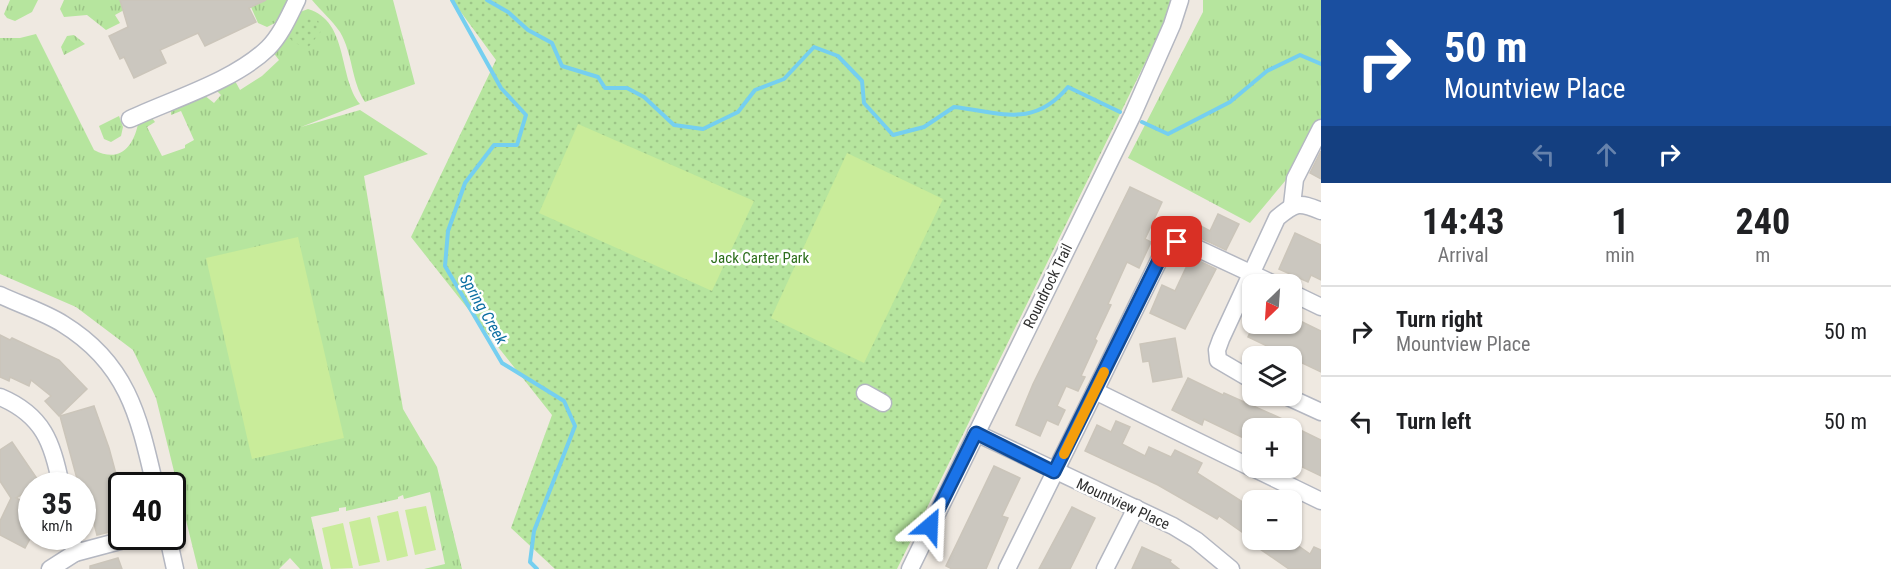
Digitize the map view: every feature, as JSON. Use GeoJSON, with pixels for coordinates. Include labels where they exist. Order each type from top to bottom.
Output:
{"type":"FeatureCollection","features":[{"type":"Feature","properties":{"kind":"street"},"geometry":{"type":"LineString","coordinates":[[130,118],[243,67],[268,47],[287,21],[297,0]]}},
{"type":"Feature","properties":{"kind":"street","name":"Roundrock Trail"},"geometry":{"type":"LineString","coordinates":[[910,569],[1132,116],[1172,26],[1180,0]]}},
{"type":"Feature","properties":{"kind":"street"},"geometry":{"type":"LineString","coordinates":[[1292,205],[1296,179],[1321,128]]}},
{"type":"Feature","properties":{"kind":"street"},"geometry":{"type":"LineString","coordinates":[[1242,374],[1218,360],[1217,350],[1277,218],[1292,205],[1302,204],[1321,211]]}},
{"type":"Feature","properties":{"kind":"street"},"geometry":{"type":"LineString","coordinates":[[1007,569],[1165,248],[1170,244],[1188,244],[1252,273]]}},
{"type":"Feature","properties":{"kind":"street"},"geometry":{"type":"LineString","coordinates":[[0,295],[62,324],[108,361],[134,404],[151,472]]}},
{"type":"Feature","properties":{"kind":"street"},"geometry":{"type":"LineString","coordinates":[[1302,298],[1321,307]]}},
{"type":"Feature","properties":{"kind":"street"},"geometry":{"type":"LineString","coordinates":[[1095,391],[1242,463]]}},
{"type":"Feature","properties":{"kind":"street"},"geometry":{"type":"LineString","coordinates":[[865,393],[883,403]]}},
{"type":"Feature","properties":{"kind":"street"},"geometry":{"type":"LineString","coordinates":[[0,397],[34,416],[52,446],[52,456],[58,472]]}},
{"type":"Feature","properties":{"kind":"street"},"geometry":{"type":"LineString","coordinates":[[1302,403],[1321,412]]}},
{"type":"Feature","properties":{"kind":"street","name":"Mountview Place"},"geometry":{"type":"LineString","coordinates":[[976,433],[1054,472],[1136,508],[1196,540],[1231,569]]}},
{"type":"Feature","properties":{"kind":"street"},"geometry":{"type":"LineString","coordinates":[[1274,478],[1321,501]]}},
{"type":"Feature","properties":{"kind":"street"},"geometry":{"type":"LineString","coordinates":[[1105,569],[1136,508]]}},
{"type":"Feature","properties":{"kind":"street"},"geometry":{"type":"LineString","coordinates":[[50,569],[68,550]]}},
{"type":"Feature","properties":{"kind":"street"},"geometry":{"type":"LineString","coordinates":[[171,550],[175,569]]}},
{"type":"Feature","properties":{"kind":"green space"},"geometry":{"type":"Polygon","coordinates":[[[10,0],[38,0],[32,12],[15,21],[4,14],[10,0]]]}},
{"type":"Feature","properties":{"kind":"green space"},"geometry":{"type":"Polygon","coordinates":[[[64,0],[120,0],[124,10],[115,15],[120,23],[106,30],[87,15],[64,17],[60,9],[64,0]]]}},
{"type":"Feature","properties":{"kind":"green space"},"geometry":{"type":"Polygon","coordinates":[[[251,0],[289,0],[275,23],[267,27],[258,23],[251,7],[254,6],[251,0]]]}},
{"type":"Feature","properties":{"kind":"green space"},"geometry":{"type":"Polygon","coordinates":[[[312,0],[393,0],[415,84],[365,102],[360,94],[340,32],[312,0]]]}},
{"type":"Feature","properties":{"kind":"green space","name":"Jack Carter Park"},"geometry":{"type":"Polygon","coordinates":[[[452,0],[1172,0],[1169,14],[897,569],[555,569],[511,528],[552,415],[411,237],[496,60],[452,0]]]}},
{"type":"Feature","properties":{"kind":"green space"},"geometry":{"type":"Polygon","coordinates":[[[1203,0],[1321,0],[1321,138],[1250,223],[1128,158],[1203,12],[1203,0]]]}},
{"type":"Feature","properties":{"kind":"green space"},"geometry":{"type":"Polygon","coordinates":[[[308,9],[321,15],[330,25],[337,37],[348,80],[360,104],[301,127],[360,110],[428,154],[364,176],[403,409],[437,467],[462,569],[424,569],[445,564],[430,492],[404,499],[403,495],[398,499],[346,511],[346,507],[339,508],[339,511],[311,517],[323,569],[300,569],[290,558],[279,569],[198,569],[186,520],[186,472],[174,472],[156,398],[133,350],[76,307],[0,274],[0,38],[20,38],[36,34],[94,150],[111,155],[124,151],[133,140],[138,124],[152,118],[155,122],[147,127],[162,156],[185,148],[185,145],[194,140],[181,111],[171,115],[171,110],[204,95],[214,103],[221,95],[216,90],[235,81],[240,90],[262,76],[279,60],[272,51],[300,12],[308,9]]]}},
{"type":"Feature","properties":{"kind":"green space"},"geometry":{"type":"Polygon","coordinates":[[[304,18],[314,18],[323,29],[306,50],[289,38],[304,18]]]}},
{"type":"Feature","properties":{"kind":"green space"},"geometry":{"type":"Polygon","coordinates":[[[74,35],[85,44],[64,55],[61,47],[67,36],[74,35]]]}},
{"type":"Feature","properties":{"kind":"green space"},"geometry":{"type":"Polygon","coordinates":[[[119,116],[123,127],[121,136],[111,142],[104,139],[99,126],[119,116]]]}},
{"type":"Feature","properties":{"kind":"green space"},"geometry":{"type":"Polygon","coordinates":[[[578,124],[754,201],[712,291],[539,213],[578,124]]]}},
{"type":"Feature","properties":{"kind":"green space"},"geometry":{"type":"Polygon","coordinates":[[[847,153],[943,199],[864,363],[771,318],[847,153]]]}},
{"type":"Feature","properties":{"kind":"green space"},"geometry":{"type":"Polygon","coordinates":[[[298,237],[344,438],[252,459],[206,258],[298,237]]]}},
{"type":"Feature","properties":{"kind":"green space"},"geometry":{"type":"Polygon","coordinates":[[[426,506],[436,550],[415,555],[405,510],[426,506]]]}},
{"type":"Feature","properties":{"kind":"green space"},"geometry":{"type":"Polygon","coordinates":[[[398,511],[408,556],[387,561],[377,516],[398,511]]]}},
{"type":"Feature","properties":{"kind":"green space"},"geometry":{"type":"Polygon","coordinates":[[[370,517],[380,562],[359,566],[349,522],[370,517]]]}},
{"type":"Feature","properties":{"kind":"green space"},"geometry":{"type":"Polygon","coordinates":[[[343,523],[353,568],[331,569],[322,528],[343,523]]]}},
{"type":"Feature","properties":{"kind":"building"},"geometry":{"type":"Polygon","coordinates":[[[120,0],[266,0],[249,8],[256,22],[205,46],[198,33],[160,50],[166,63],[134,78],[124,57],[120,59],[109,36],[128,27],[120,0]]]}},
{"type":"Feature","properties":{"kind":"building"},"geometry":{"type":"Polygon","coordinates":[[[1321,151],[1321,179],[1310,173],[1321,151]]]}},
{"type":"Feature","properties":{"kind":"building"},"geometry":{"type":"Polygon","coordinates":[[[1130,187],[1162,202],[1145,239],[1151,242],[1139,268],[1127,262],[1108,304],[1111,305],[1095,339],[1097,341],[1081,376],[1085,377],[1078,391],[1066,386],[1057,406],[1065,410],[1058,425],[1047,420],[1040,436],[1016,425],[1033,384],[1130,187]]]}},
{"type":"Feature","properties":{"kind":"building"},"geometry":{"type":"Polygon","coordinates":[[[1218,214],[1239,224],[1226,250],[1194,235],[1199,225],[1210,231],[1218,214]]]}},
{"type":"Feature","properties":{"kind":"building"},"geometry":{"type":"Polygon","coordinates":[[[1295,233],[1321,245],[1321,280],[1311,275],[1308,282],[1302,279],[1302,274],[1290,274],[1279,269],[1295,233]]]}},
{"type":"Feature","properties":{"kind":"building"},"geometry":{"type":"Polygon","coordinates":[[[1191,257],[1216,269],[1185,329],[1150,313],[1162,285],[1175,291],[1191,257]]]}},
{"type":"Feature","properties":{"kind":"building"},"geometry":{"type":"Polygon","coordinates":[[[1302,322],[1321,331],[1321,372],[1302,363],[1302,346],[1267,346],[1248,337],[1249,334],[1302,334],[1302,322]]]}},
{"type":"Feature","properties":{"kind":"building"},"geometry":{"type":"Polygon","coordinates":[[[0,335],[10,340],[12,338],[59,360],[87,389],[59,416],[45,401],[51,396],[31,380],[29,386],[10,377],[9,381],[0,377],[0,335]]]}},
{"type":"Feature","properties":{"kind":"building"},"geometry":{"type":"Polygon","coordinates":[[[1175,338],[1182,377],[1153,382],[1149,361],[1143,362],[1140,344],[1175,338]]]}},
{"type":"Feature","properties":{"kind":"building"},"geometry":{"type":"Polygon","coordinates":[[[1188,378],[1223,395],[1224,393],[1242,401],[1242,406],[1253,406],[1280,418],[1242,418],[1242,437],[1204,419],[1202,425],[1172,410],[1188,378]]]}},
{"type":"Feature","properties":{"kind":"building"},"geometry":{"type":"Polygon","coordinates":[[[94,406],[116,472],[108,472],[108,532],[97,535],[96,531],[96,472],[75,472],[60,416],[94,406]]]}},
{"type":"Feature","properties":{"kind":"building"},"geometry":{"type":"Polygon","coordinates":[[[1116,421],[1130,427],[1122,444],[1145,456],[1149,447],[1171,457],[1175,450],[1202,463],[1197,473],[1242,502],[1242,532],[1219,516],[1217,519],[1158,485],[1085,451],[1097,425],[1111,432],[1116,421]]]}},
{"type":"Feature","properties":{"kind":"building"},"geometry":{"type":"Polygon","coordinates":[[[1302,431],[1321,440],[1321,476],[1302,467],[1302,431]]]}},
{"type":"Feature","properties":{"kind":"building"},"geometry":{"type":"Polygon","coordinates":[[[12,442],[32,472],[18,472],[18,497],[16,498],[18,499],[18,544],[0,535],[0,521],[11,498],[0,481],[0,450],[12,442]]]}},
{"type":"Feature","properties":{"kind":"building"},"geometry":{"type":"Polygon","coordinates":[[[994,466],[1020,478],[1002,516],[1008,518],[986,569],[952,569],[946,566],[994,466]]]}},
{"type":"Feature","properties":{"kind":"building"},"geometry":{"type":"Polygon","coordinates":[[[1072,507],[1095,518],[1070,569],[1039,569],[1072,507]]]}},
{"type":"Feature","properties":{"kind":"building"},"geometry":{"type":"Polygon","coordinates":[[[1142,547],[1171,560],[1170,562],[1179,569],[1132,569],[1142,547]]]}},
{"type":"Feature","properties":{"kind":"building"},"geometry":{"type":"Polygon","coordinates":[[[1314,547],[1321,550],[1321,569],[1289,569],[1261,550],[1302,548],[1310,554],[1314,547]]]}},
{"type":"Feature","properties":{"kind":"building"},"geometry":{"type":"Polygon","coordinates":[[[118,558],[122,569],[90,569],[90,566],[118,558]]]}},
{"type":"Feature","properties":{"kind":"waterway","name":"Spring Creek"},"geometry":{"type":"LineString","coordinates":[[452,0],[501,88],[526,115],[517,145],[494,145],[465,183],[448,231],[445,266],[502,363],[564,401],[575,426],[534,531],[530,562],[537,569]]}},
{"type":"Feature","properties":{"kind":"waterway"},"geometry":{"type":"LineString","coordinates":[[487,0],[508,12],[528,30],[552,43],[562,66],[598,77],[605,88],[627,88],[644,97],[674,125],[703,129],[738,112],[755,90],[784,79],[814,47],[838,56],[862,81],[864,103],[893,135],[924,127],[954,107],[1001,114],[1029,113],[1042,109],[1068,87],[1120,112]]}},
{"type":"Feature","properties":{"kind":"waterway"},"geometry":{"type":"LineString","coordinates":[[1142,122],[1168,134],[1230,102],[1267,71],[1300,55],[1321,64]]}},
{"type":"Feature","properties":{"kind":"slow traffic"},"geometry":{"type":"LineString","coordinates":[[1064,454],[1104,372]]}},
{"type":"Feature","properties":{"kind":"route"},"geometry":{"type":"LineString","coordinates":[[930,526],[976,433],[1054,472],[1165,248],[1177,242]]}}]}
